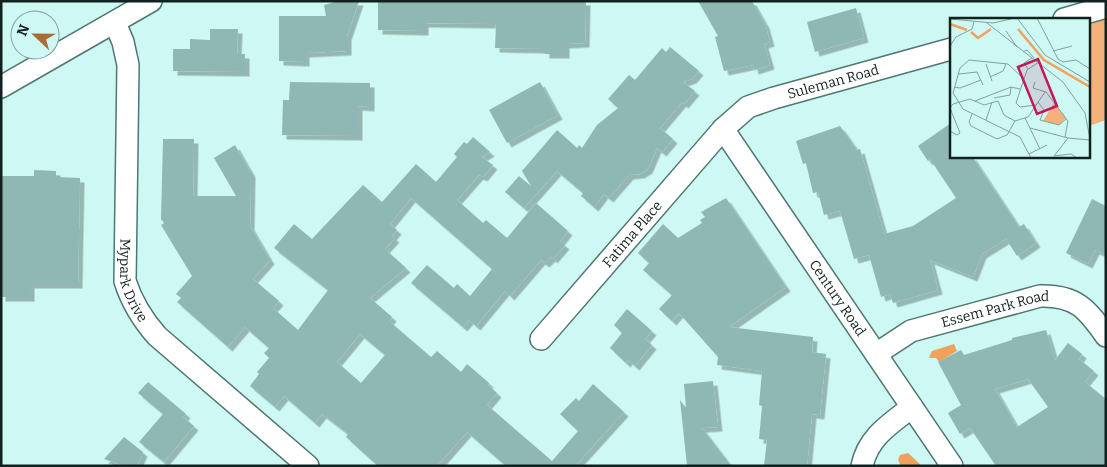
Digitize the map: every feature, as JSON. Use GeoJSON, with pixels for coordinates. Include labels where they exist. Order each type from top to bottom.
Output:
{"type":"FeatureCollection","features":[{"type":"Feature","properties":{"kind":"street"},"geometry":{"type":"LineString","coordinates":[[1,87],[151,1]]}},
{"type":"Feature","properties":{"kind":"street"},"geometry":{"type":"LineString","coordinates":[[1068,18],[1106,8]]}},
{"type":"Feature","properties":{"kind":"street","name":"Mypark Drive"},"geometry":{"type":"LineString","coordinates":[[115,23],[123,42],[128,65],[125,281],[131,301],[157,336],[298,463]]}},
{"type":"Feature","properties":{"kind":"street","name":"Suleman Road"},"geometry":{"type":"LineString","coordinates":[[723,129],[735,116],[758,102],[950,50]]}},
{"type":"Feature","properties":{"kind":"street","name":"Fatima Place"},"geometry":{"type":"LineString","coordinates":[[540,339],[723,129]]}},
{"type":"Feature","properties":{"kind":"street","name":"Century Road"},"geometry":{"type":"LineString","coordinates":[[723,129],[952,466]]}},
{"type":"Feature","properties":{"kind":"street","name":"Essem Park Road"},"geometry":{"type":"LineString","coordinates":[[876,354],[911,331],[1040,296],[1059,296],[1078,304],[1087,310],[1106,336]]}},
{"type":"Feature","properties":{"kind":"street"},"geometry":{"type":"LineString","coordinates":[[862,466],[867,447],[874,438],[912,407]]}},
{"type":"Feature","properties":{"kind":"shaded area"},"geometry":{"type":"Polygon","coordinates":[[[1106,9],[1106,120],[1090,126],[1090,18],[1106,9]]]}},
{"type":"Feature","properties":{"kind":"shaded area"},"geometry":{"type":"Polygon","coordinates":[[[954,344],[957,351],[939,362],[936,358],[929,358],[932,351],[954,344]]]}},
{"type":"Feature","properties":{"kind":"shaded area"},"geometry":{"type":"Polygon","coordinates":[[[908,453],[922,466],[901,466],[898,460],[900,455],[908,453]]]}},
{"type":"Feature","properties":{"kind":"building"},"geometry":{"type":"Polygon","coordinates":[[[339,1],[359,1],[347,36],[347,51],[305,53],[305,62],[279,61],[279,16],[326,16],[324,5],[339,1]]]}},
{"type":"Feature","properties":{"kind":"building"},"geometry":{"type":"Polygon","coordinates":[[[378,1],[586,1],[585,43],[565,44],[565,54],[545,54],[545,49],[495,48],[496,24],[424,23],[424,31],[378,30],[378,1]]]}},
{"type":"Feature","properties":{"kind":"building"},"geometry":{"type":"Polygon","coordinates":[[[698,1],[752,1],[765,24],[770,42],[764,44],[770,65],[754,70],[753,65],[724,71],[715,37],[718,36],[698,1]]]}},
{"type":"Feature","properties":{"kind":"building"},"geometry":{"type":"Polygon","coordinates":[[[856,8],[864,38],[815,52],[807,22],[856,8]]]}},
{"type":"Feature","properties":{"kind":"building"},"geometry":{"type":"Polygon","coordinates":[[[210,29],[238,29],[237,54],[245,54],[245,72],[173,71],[173,49],[190,49],[190,39],[210,40],[210,29]]]}},
{"type":"Feature","properties":{"kind":"building"},"geometry":{"type":"Polygon","coordinates":[[[670,47],[699,71],[692,79],[683,82],[695,91],[684,104],[682,102],[660,128],[673,139],[662,152],[657,148],[648,169],[640,174],[629,175],[609,198],[604,194],[594,207],[581,196],[583,193],[557,171],[524,208],[505,192],[519,176],[531,186],[522,171],[557,130],[577,148],[579,145],[582,148],[597,125],[618,108],[608,99],[629,75],[635,80],[662,48],[666,52],[670,47]]]}},
{"type":"Feature","properties":{"kind":"building"},"geometry":{"type":"Polygon","coordinates":[[[290,82],[370,83],[370,107],[358,106],[358,136],[282,135],[283,100],[289,100],[290,82]]]}},
{"type":"Feature","properties":{"kind":"building"},"geometry":{"type":"Polygon","coordinates":[[[540,82],[558,115],[507,143],[489,110],[540,82]]]}},
{"type":"Feature","properties":{"kind":"building"},"geometry":{"type":"Polygon","coordinates":[[[950,124],[950,158],[973,158],[1019,227],[1024,224],[1036,243],[1017,256],[1006,239],[982,254],[973,277],[930,260],[938,290],[893,303],[890,294],[881,297],[869,255],[854,259],[840,211],[824,215],[818,192],[813,193],[806,163],[803,164],[796,141],[840,126],[857,150],[860,149],[884,234],[913,226],[956,198],[930,159],[928,161],[918,146],[950,124]]]}},
{"type":"Feature","properties":{"kind":"building"},"geometry":{"type":"Polygon","coordinates":[[[473,137],[490,152],[482,157],[493,165],[483,177],[479,175],[457,200],[483,223],[486,220],[507,238],[536,203],[568,231],[560,241],[565,245],[553,259],[551,257],[545,263],[541,260],[510,296],[505,291],[476,326],[469,320],[463,327],[411,283],[427,265],[454,288],[457,284],[470,296],[492,269],[411,198],[390,224],[397,230],[392,236],[395,238],[385,249],[406,268],[370,298],[392,317],[389,321],[431,357],[437,351],[461,372],[467,364],[489,383],[488,385],[497,393],[487,405],[552,461],[578,431],[560,414],[576,398],[579,401],[593,384],[624,412],[575,466],[506,466],[467,432],[437,466],[378,466],[346,437],[348,434],[322,414],[315,423],[284,396],[275,407],[250,386],[259,374],[257,372],[269,358],[264,353],[269,348],[245,327],[228,347],[177,302],[181,298],[176,294],[192,276],[161,225],[164,223],[161,219],[163,139],[194,139],[193,196],[236,196],[214,158],[235,145],[251,173],[250,226],[270,260],[253,279],[279,301],[273,308],[298,330],[328,290],[274,248],[294,224],[312,239],[363,185],[382,202],[416,164],[436,182],[457,157],[454,154],[464,142],[467,144],[473,137]],[[360,334],[337,362],[361,383],[385,355],[360,334]]]}},
{"type":"Feature","properties":{"kind":"building"},"geometry":{"type":"Polygon","coordinates":[[[34,170],[56,171],[56,177],[80,178],[78,284],[30,284],[30,297],[1,297],[1,176],[34,176],[34,170]]]}},
{"type":"Feature","properties":{"kind":"building"},"geometry":{"type":"Polygon","coordinates":[[[726,198],[786,287],[729,327],[813,337],[812,352],[826,354],[820,415],[812,414],[807,466],[764,466],[767,440],[759,439],[762,406],[759,405],[762,371],[717,365],[718,357],[679,313],[672,321],[659,309],[672,295],[643,270],[649,263],[638,253],[663,224],[678,238],[702,223],[700,220],[705,217],[701,212],[726,198]]]}},
{"type":"Feature","properties":{"kind":"building"},"geometry":{"type":"Polygon","coordinates":[[[1092,199],[1106,206],[1106,255],[1095,250],[1088,264],[1066,253],[1092,199]]]}},
{"type":"Feature","properties":{"kind":"building"},"geometry":{"type":"Polygon","coordinates":[[[627,309],[652,331],[645,339],[652,345],[635,366],[628,360],[626,363],[610,348],[622,333],[614,325],[627,309]]]}},
{"type":"Feature","properties":{"kind":"building"},"geometry":{"type":"Polygon","coordinates":[[[1046,330],[1055,360],[1068,343],[1082,354],[1079,359],[1094,371],[1085,382],[1106,399],[1106,466],[996,466],[970,428],[960,434],[948,413],[961,405],[938,362],[961,350],[964,355],[1012,340],[1012,338],[1046,330]],[[1028,379],[995,389],[1017,427],[1048,407],[1028,379]]]}},
{"type":"Feature","properties":{"kind":"building"},"geometry":{"type":"Polygon","coordinates":[[[713,381],[718,427],[702,428],[731,466],[687,466],[680,400],[686,408],[684,384],[713,381]]]}},
{"type":"Feature","properties":{"kind":"building"},"geometry":{"type":"Polygon","coordinates":[[[148,382],[186,414],[183,417],[194,426],[164,462],[139,442],[163,414],[138,393],[148,382]]]}},
{"type":"Feature","properties":{"kind":"building"},"geometry":{"type":"Polygon","coordinates":[[[124,437],[143,452],[137,466],[124,466],[104,459],[124,437]]]}}]}
